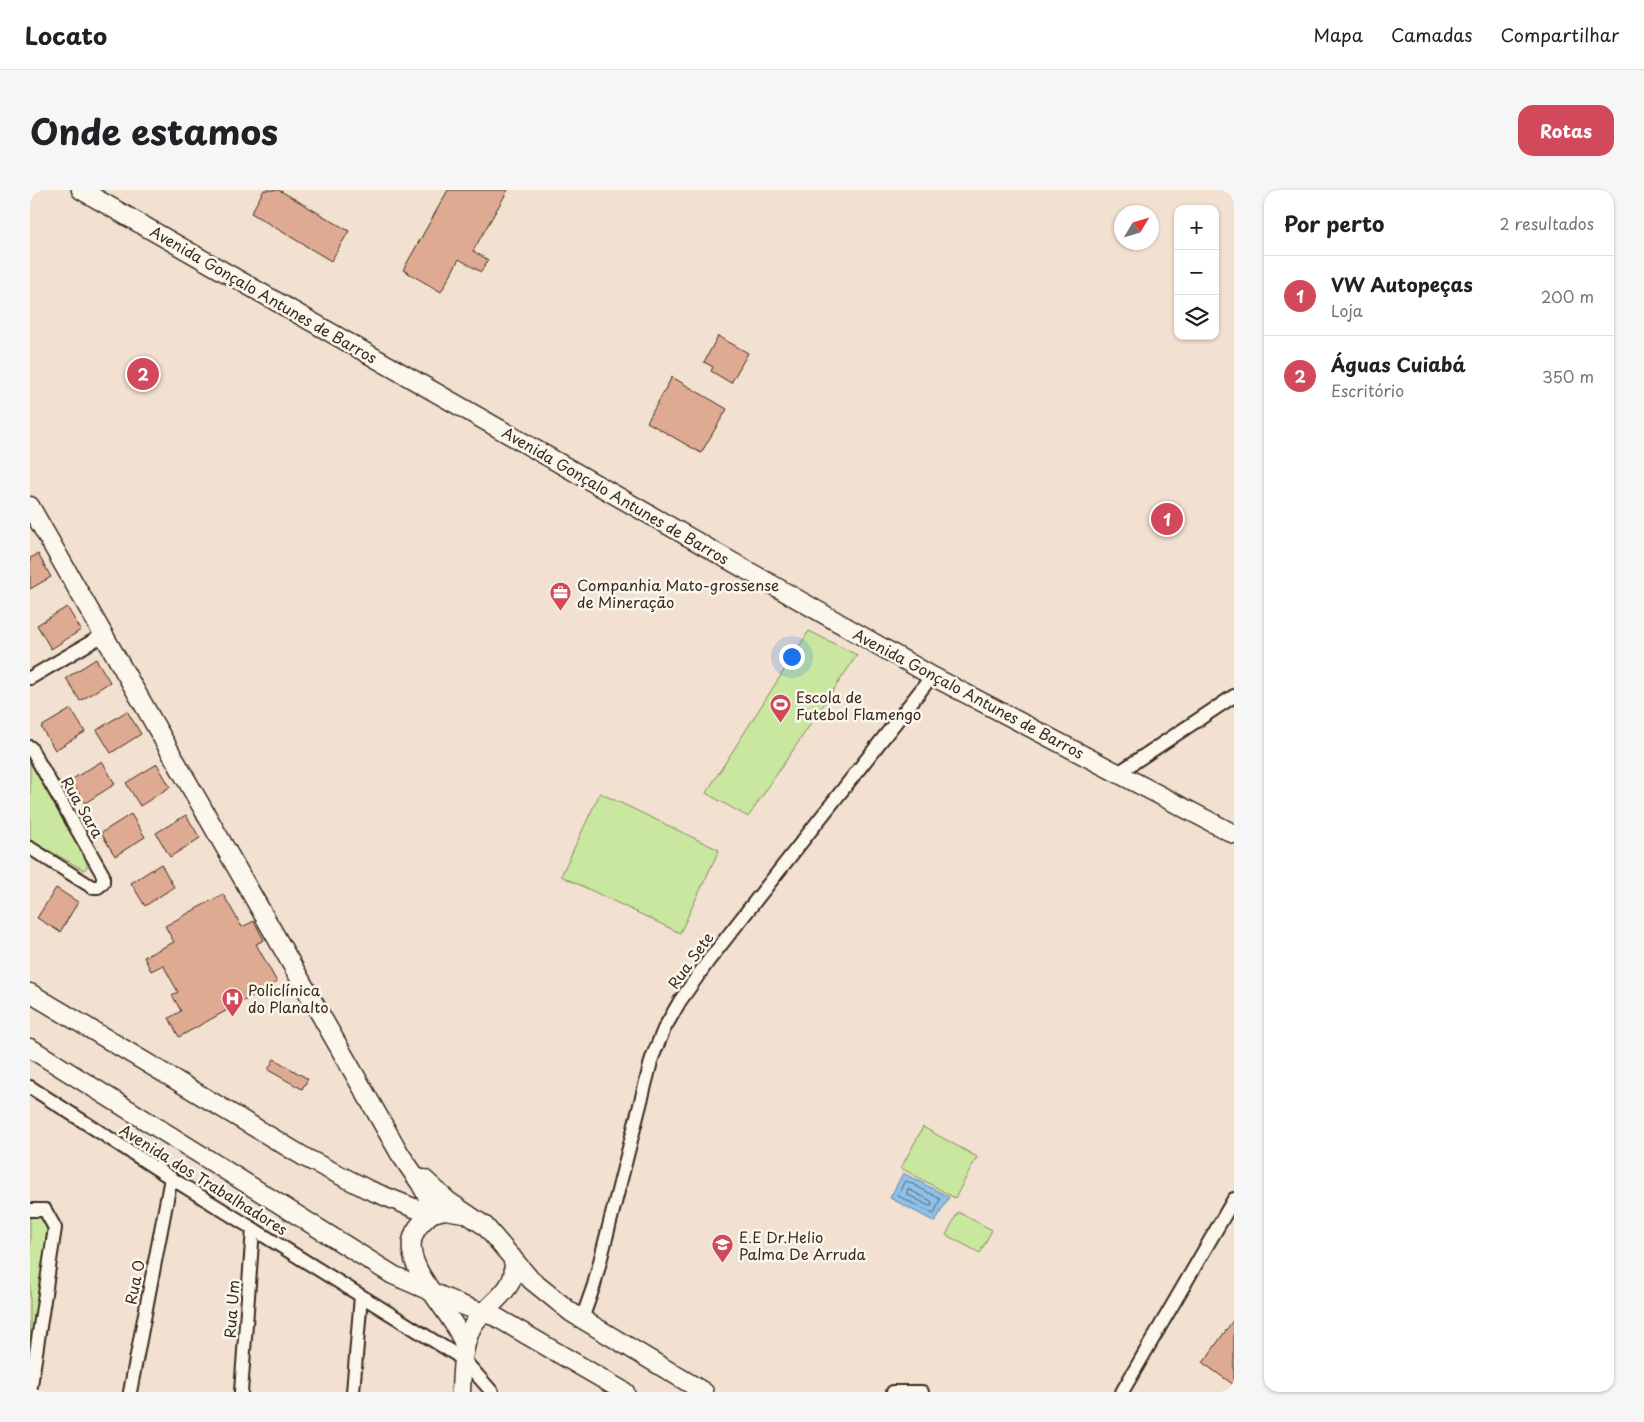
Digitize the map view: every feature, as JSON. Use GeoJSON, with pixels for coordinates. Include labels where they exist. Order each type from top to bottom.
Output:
{"type":"FeatureCollection","features":[{"type":"Feature","properties":{"kind":"main road","name":"Avenida Gonçalo Antunes de Barros"},"geometry":{"type":"LineString","coordinates":[[81,190],[932,676],[1234,834]]}},
{"type":"Feature","properties":{"kind":"main road"},"geometry":{"type":"LineString","coordinates":[[30,506],[105,634],[400,1154],[420,1184],[434,1212]]}},
{"type":"Feature","properties":{"kind":"main road"},"geometry":{"type":"LineString","coordinates":[[30,993],[306,1158],[397,1203],[434,1212],[452,1211],[464,1213]]}},
{"type":"Feature","properties":{"kind":"main road"},"geometry":{"type":"LineString","coordinates":[[30,1048],[393,1275],[508,1322],[625,1392]]}},
{"type":"Feature","properties":{"kind":"main road"},"geometry":{"type":"LineString","coordinates":[[400,1154],[439,1194],[464,1213],[478,1220],[489,1230],[543,1290],[582,1318],[704,1392]]}},
{"type":"Feature","properties":{"kind":"main road"},"geometry":{"type":"LineString","coordinates":[[434,1212],[416,1231],[412,1246],[418,1269],[431,1292],[457,1327],[463,1353],[461,1392]]}},
{"type":"Feature","properties":{"kind":"main road"},"geometry":{"type":"LineString","coordinates":[[463,1353],[473,1327],[483,1312],[510,1284],[514,1273],[512,1257]]}},
{"type":"Feature","properties":{"kind":"street"},"geometry":{"type":"LineString","coordinates":[[30,678],[105,634]]}},
{"type":"Feature","properties":{"kind":"street","name":"Rua Sete"},"geometry":{"type":"LineString","coordinates":[[582,1318],[594,1285],[641,1092],[664,1029],[709,960],[932,676]]}},
{"type":"Feature","properties":{"kind":"street"},"geometry":{"type":"LineString","coordinates":[[1118,773],[1234,696]]}},
{"type":"Feature","properties":{"kind":"street","name":"Rua Sara"},"geometry":{"type":"LineString","coordinates":[[30,747],[103,875],[103,884],[98,887],[92,886],[30,848]]}},
{"type":"Feature","properties":{"kind":"street","name":"Avenida dos Trabalhadores"},"geometry":{"type":"LineString","coordinates":[[30,1087],[171,1178],[361,1296],[463,1353],[492,1392]]}},
{"type":"Feature","properties":{"kind":"street","name":"Rua O"},"geometry":{"type":"LineString","coordinates":[[130,1392],[171,1178]]}},
{"type":"Feature","properties":{"kind":"street"},"geometry":{"type":"LineString","coordinates":[[1122,1392],[1234,1199]]}},
{"type":"Feature","properties":{"kind":"street"},"geometry":{"type":"LineString","coordinates":[[30,1210],[45,1210],[56,1228],[30,1392]]}},
{"type":"Feature","properties":{"kind":"street","name":"Rua Um"},"geometry":{"type":"LineString","coordinates":[[241,1392],[252,1229]]}},
{"type":"Feature","properties":{"kind":"street"},"geometry":{"type":"LineString","coordinates":[[353,1392],[361,1296]]}},
{"type":"Feature","properties":{"kind":"street"},"geometry":{"type":"LineString","coordinates":[[893,1392],[922,1392]]}},
{"type":"Feature","properties":{"kind":"green space","name":"Escola de Futebol Flamengo"},"geometry":{"type":"Polygon","coordinates":[[[809,631],[857,655],[748,817],[706,793],[809,631]]]}},
{"type":"Feature","properties":{"kind":"green space"},"geometry":{"type":"Polygon","coordinates":[[[30,763],[87,862],[87,867],[84,870],[30,840],[30,763]]]}},
{"type":"Feature","properties":{"kind":"green space"},"geometry":{"type":"Polygon","coordinates":[[[600,793],[719,850],[680,933],[561,876],[600,793]]]}},
{"type":"Feature","properties":{"kind":"green space"},"geometry":{"type":"Polygon","coordinates":[[[923,1127],[977,1157],[955,1198],[901,1168],[923,1127]]]}},
{"type":"Feature","properties":{"kind":"green space"},"geometry":{"type":"Polygon","coordinates":[[[958,1212],[992,1230],[980,1253],[946,1235],[958,1212]]]}},
{"type":"Feature","properties":{"kind":"green space"},"geometry":{"type":"Polygon","coordinates":[[[30,1214],[41,1219],[47,1230],[30,1351],[30,1214]]]}},
{"type":"Feature","properties":{"kind":"water"},"geometry":{"type":"Polygon","coordinates":[[[903,1173],[949,1197],[935,1222],[890,1198],[903,1173]]]}},
{"type":"Feature","properties":{"kind":"building"},"geometry":{"type":"Polygon","coordinates":[[[264,190],[279,190],[349,231],[331,261],[251,213],[264,190]]]}},
{"type":"Feature","properties":{"kind":"building"},"geometry":{"type":"Polygon","coordinates":[[[448,190],[508,190],[473,251],[488,260],[481,272],[459,259],[441,292],[403,270],[448,190]]]}},
{"type":"Feature","properties":{"kind":"building"},"geometry":{"type":"Polygon","coordinates":[[[718,336],[748,353],[731,383],[711,371],[713,367],[704,362],[718,336]]]}},
{"type":"Feature","properties":{"kind":"building"},"geometry":{"type":"Polygon","coordinates":[[[672,377],[727,409],[701,453],[647,422],[672,377]]]}},
{"type":"Feature","properties":{"kind":"building"},"geometry":{"type":"Polygon","coordinates":[[[38,554],[51,577],[30,589],[30,558],[38,554]]]}},
{"type":"Feature","properties":{"kind":"building"},"geometry":{"type":"Polygon","coordinates":[[[67,607],[81,630],[51,649],[37,625],[67,607]]]}},
{"type":"Feature","properties":{"kind":"building"},"geometry":{"type":"Polygon","coordinates":[[[96,659],[110,682],[80,701],[66,678],[96,659]]]}},
{"type":"Feature","properties":{"kind":"building"},"geometry":{"type":"Polygon","coordinates":[[[71,709],[85,732],[55,750],[41,727],[71,709]]]}},
{"type":"Feature","properties":{"kind":"building"},"geometry":{"type":"Polygon","coordinates":[[[127,711],[141,734],[111,753],[97,730],[127,711]]]}},
{"type":"Feature","properties":{"kind":"building"},"geometry":{"type":"Polygon","coordinates":[[[102,761],[115,784],[85,803],[71,780],[102,761]]]}},
{"type":"Feature","properties":{"kind":"building"},"geometry":{"type":"Polygon","coordinates":[[[157,764],[170,787],[140,806],[126,783],[157,764]]]}},
{"type":"Feature","properties":{"kind":"building"},"geometry":{"type":"Polygon","coordinates":[[[131,814],[145,837],[115,856],[101,833],[131,814]]]}},
{"type":"Feature","properties":{"kind":"building"},"geometry":{"type":"Polygon","coordinates":[[[186,815],[200,838],[170,857],[156,833],[186,815]]]}},
{"type":"Feature","properties":{"kind":"building"},"geometry":{"type":"Polygon","coordinates":[[[161,864],[174,887],[145,906],[131,883],[161,864]]]}},
{"type":"Feature","properties":{"kind":"building"},"geometry":{"type":"Polygon","coordinates":[[[56,888],[78,902],[60,932],[37,918],[56,888]]]}},
{"type":"Feature","properties":{"kind":"building"},"geometry":{"type":"Polygon","coordinates":[[[223,894],[242,927],[254,921],[264,940],[256,944],[277,982],[272,985],[275,990],[258,999],[256,994],[179,1037],[169,1018],[181,1011],[172,995],[178,992],[163,965],[151,971],[144,957],[174,942],[165,926],[223,894]]]}},
{"type":"Feature","properties":{"kind":"building"},"geometry":{"type":"Polygon","coordinates":[[[274,1059],[308,1079],[302,1089],[268,1070],[274,1059]]]}},
{"type":"Feature","properties":{"kind":"building"},"geometry":{"type":"Polygon","coordinates":[[[1234,1319],[1234,1385],[1203,1363],[1234,1319]]]}},
{"type":"Feature","properties":{"kind":"place","name":"Águas Cuiabá"},"geometry":{"type":"Point","coordinates":[143,374]}},
{"type":"Feature","properties":{"kind":"place","name":"VW Autopeças"},"geometry":{"type":"Point","coordinates":[1167,519]}},
{"type":"Feature","properties":{"kind":"place","name":"Companhia Mato-grossense de Mineração"},"geometry":{"type":"Point","coordinates":[561,612]}},
{"type":"Feature","properties":{"kind":"place","name":"Escola de Futebol Flamengo"},"geometry":{"type":"Point","coordinates":[780,724]}},
{"type":"Feature","properties":{"kind":"place","name":"Policlínica do Planalto"},"geometry":{"type":"Point","coordinates":[232,1017]}},
{"type":"Feature","properties":{"kind":"place","name":"E.E Dr.Helio Palma De Arruda"},"geometry":{"type":"Point","coordinates":[723,1264]}}]}
